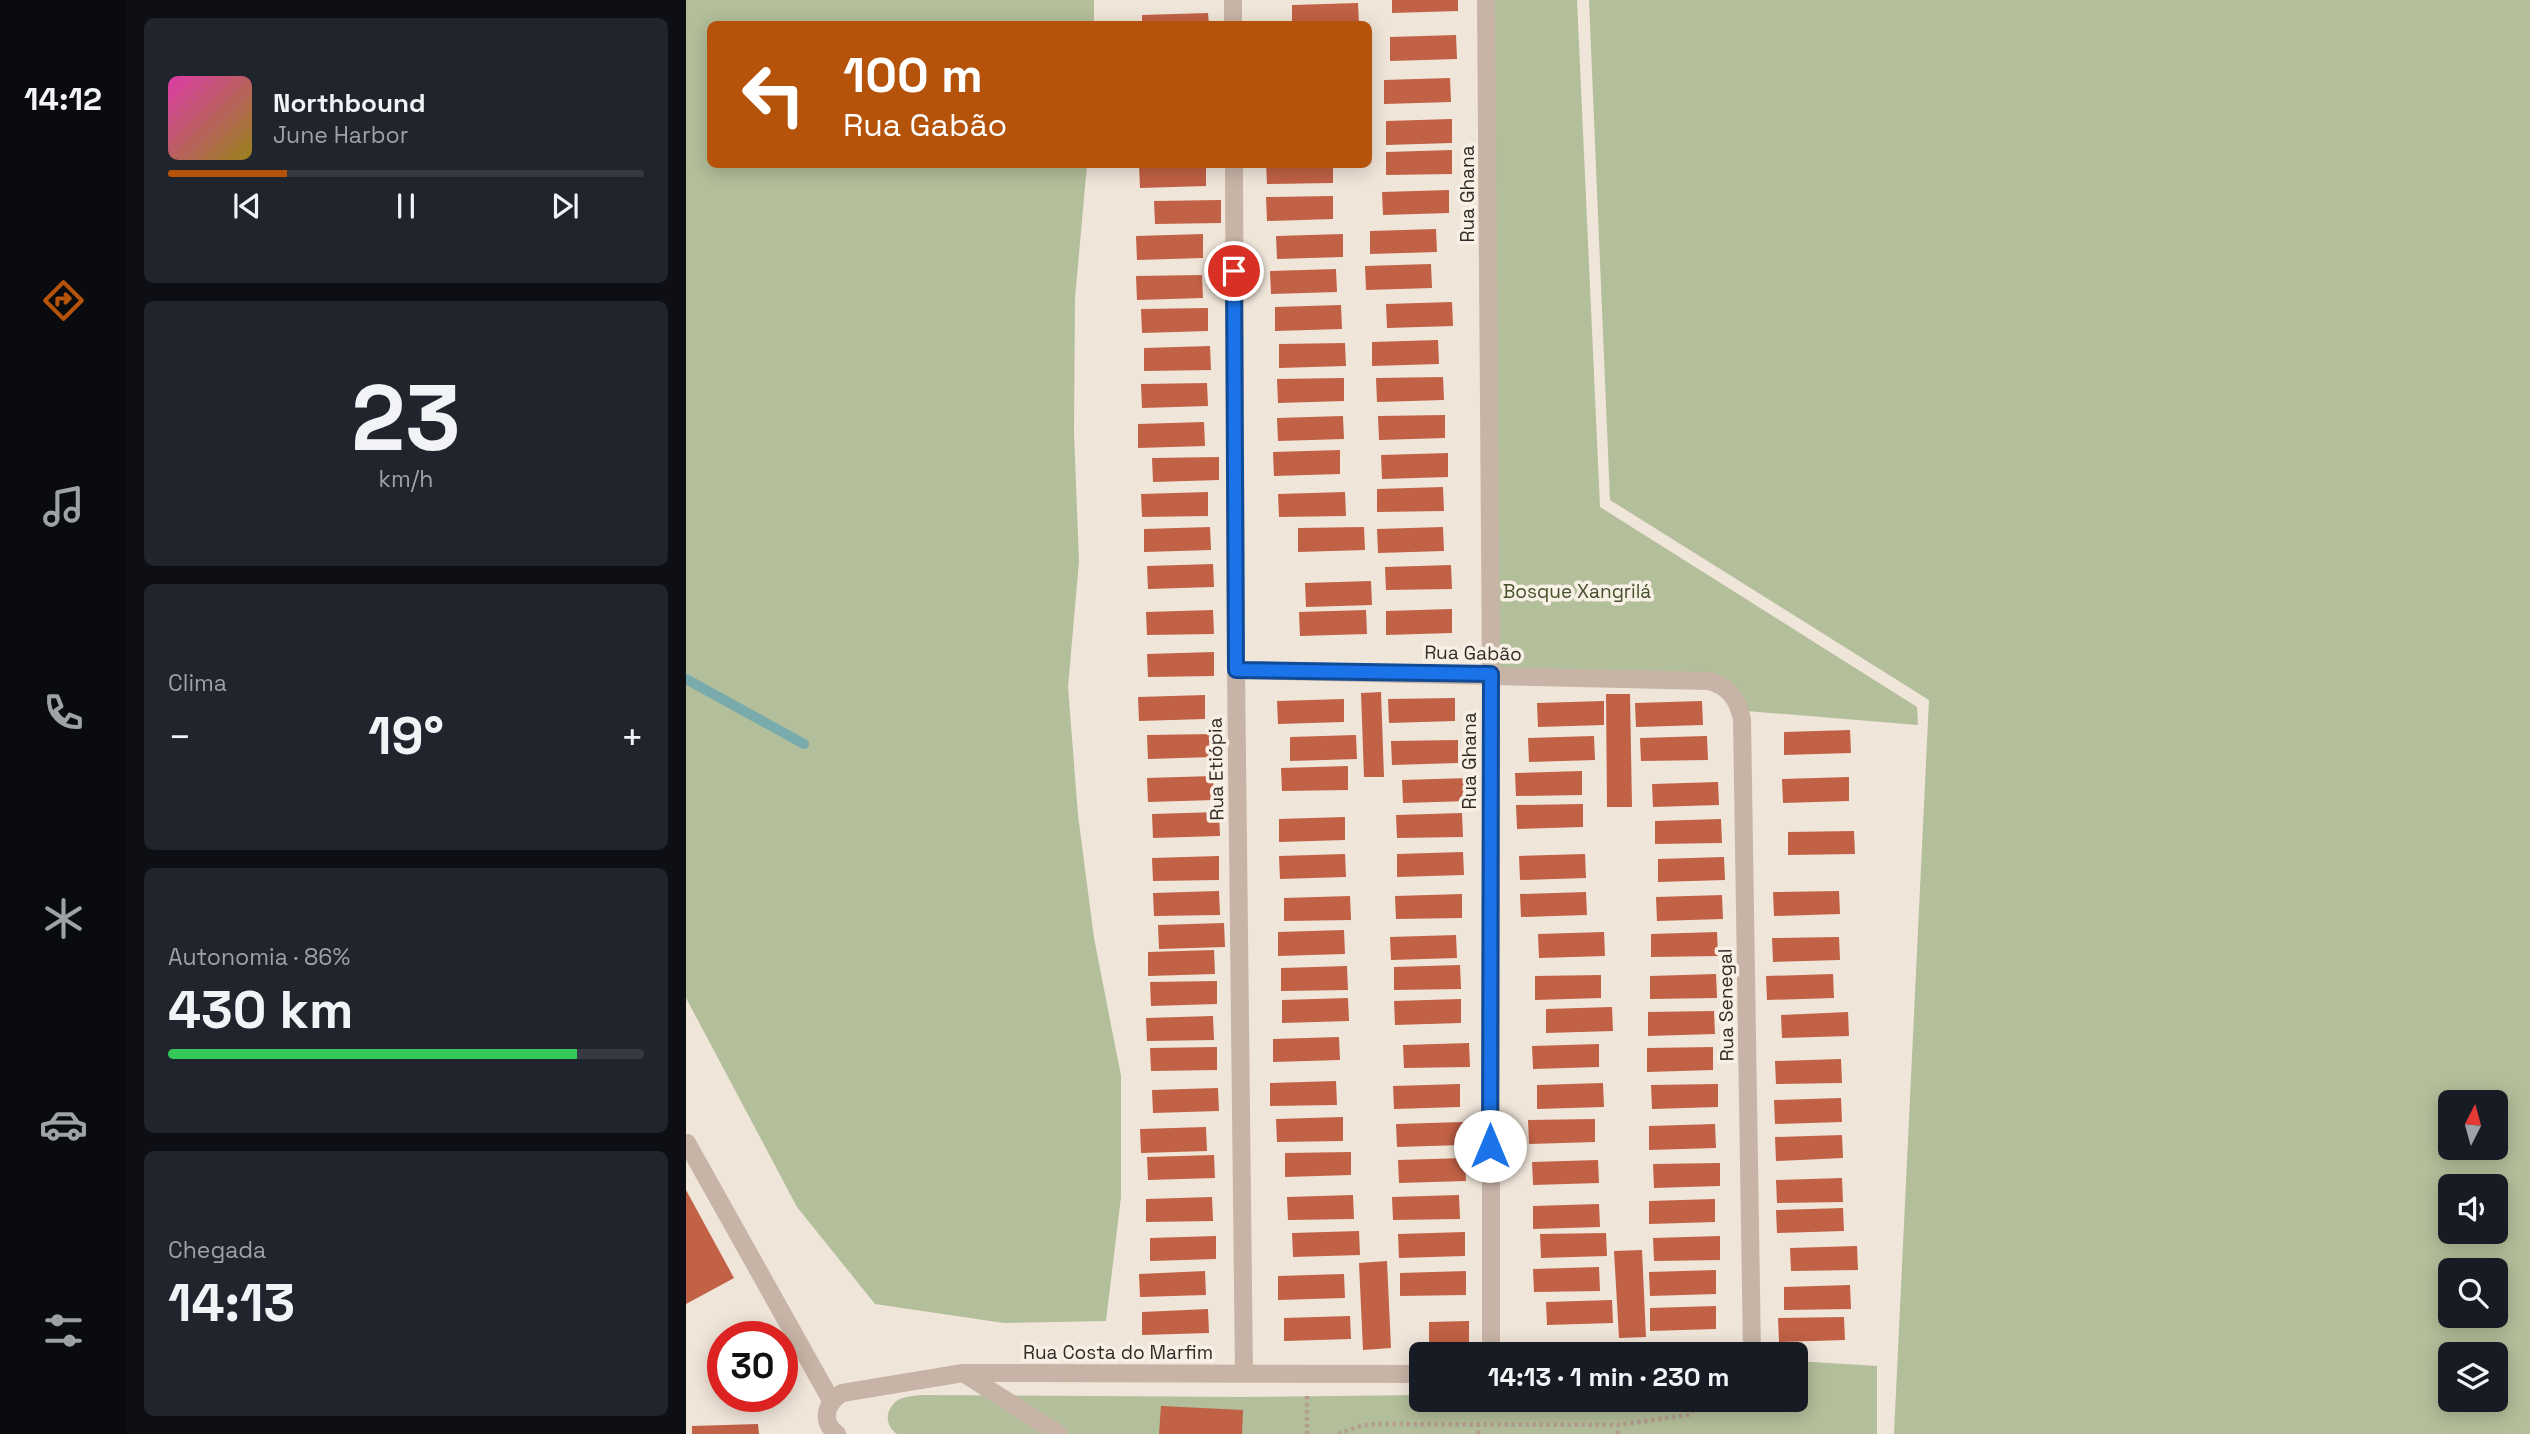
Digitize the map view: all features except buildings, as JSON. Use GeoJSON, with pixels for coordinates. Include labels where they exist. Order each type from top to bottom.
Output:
{"type":"FeatureCollection","features":[{"type":"Feature","properties":{"kind":"street"},"geometry":{"type":"LineString","coordinates":[[1233,0],[1233,21]]}},
{"type":"Feature","properties":{"kind":"street","name":"Rua Ghana"},"geometry":{"type":"LineString","coordinates":[[1486,0],[1491,674],[1491,1342]]}},
{"type":"Feature","properties":{"kind":"street","name":"Rua Etiópia"},"geometry":{"type":"LineString","coordinates":[[1234,168],[1236,670],[1244,1374]]}},
{"type":"Feature","properties":{"kind":"street","name":"Rua Gabão"},"geometry":{"type":"LineString","coordinates":[[1236,670],[1709,681]]}},
{"type":"Feature","properties":{"kind":"street","name":"Rua Senegal"},"geometry":{"type":"LineString","coordinates":[[1709,681],[1728,690],[1740,709],[1742,719],[1752,1342]]}},
{"type":"Feature","properties":{"kind":"street"},"geometry":{"type":"LineString","coordinates":[[687,1143],[830,1422]]}},
{"type":"Feature","properties":{"kind":"street"},"geometry":{"type":"LineString","coordinates":[[963,1373],[1044,1427],[1059,1434]]}},
{"type":"Feature","properties":{"kind":"street","name":"Rua Costa do Marfim"},"geometry":{"type":"LineString","coordinates":[[830,1422],[842,1393],[963,1373],[1409,1374]]}},
{"type":"Feature","properties":{"kind":"path"},"geometry":{"type":"LineString","coordinates":[[1307,1374],[1307,1434]]}},
{"type":"Feature","properties":{"kind":"path"},"geometry":{"type":"LineString","coordinates":[[1338,1434],[1363,1425],[1379,1423],[1618,1425],[1688,1415],[1691,1412]]}},
{"type":"Feature","properties":{"kind":"path"},"geometry":{"type":"LineString","coordinates":[[1478,1425],[1478,1434]]}},
{"type":"Feature","properties":{"kind":"path"},"geometry":{"type":"LineString","coordinates":[[1618,1425],[1618,1434]]}},
{"type":"Feature","properties":{"kind":"green space"},"geometry":{"type":"Polygon","coordinates":[[[686,0],[1094,0],[1094,21],[707,21],[707,168],[1087,168],[1075,298],[1074,433],[1079,561],[1068,687],[1078,815],[1094,938],[1121,1076],[1121,1197],[1106,1321],[1004,1323],[875,1304],[797,1207],[686,998],[686,0]]]}},
{"type":"Feature","properties":{"kind":"green space","name":"Bosque Xangrilá"},"geometry":{"type":"Polygon","coordinates":[[[1494,0],[1577,0],[1600,507],[1917,707],[1918,725],[1746,711],[1734,688],[1493,673],[1494,0]]]}},
{"type":"Feature","properties":{"kind":"green space"},"geometry":{"type":"Polygon","coordinates":[[[1589,0],[2530,0],[2530,1434],[1894,1434],[1929,700],[1610,500],[1589,0]]]}},
{"type":"Feature","properties":{"kind":"green space"},"geometry":{"type":"Polygon","coordinates":[[[1808,1362],[1877,1366],[1877,1434],[897,1434],[888,1422],[889,1412],[898,1400],[921,1395],[1409,1395],[1409,1412],[1808,1412],[1808,1362]]]}},
{"type":"Feature","properties":{"kind":"waterway"},"geometry":{"type":"LineString","coordinates":[[686,679],[804,744]]}},
{"type":"Feature","properties":{"kind":"route"},"geometry":{"type":"LineString","coordinates":[[1234,271],[1236,670],[1491,674],[1490,1146]]}}]}
